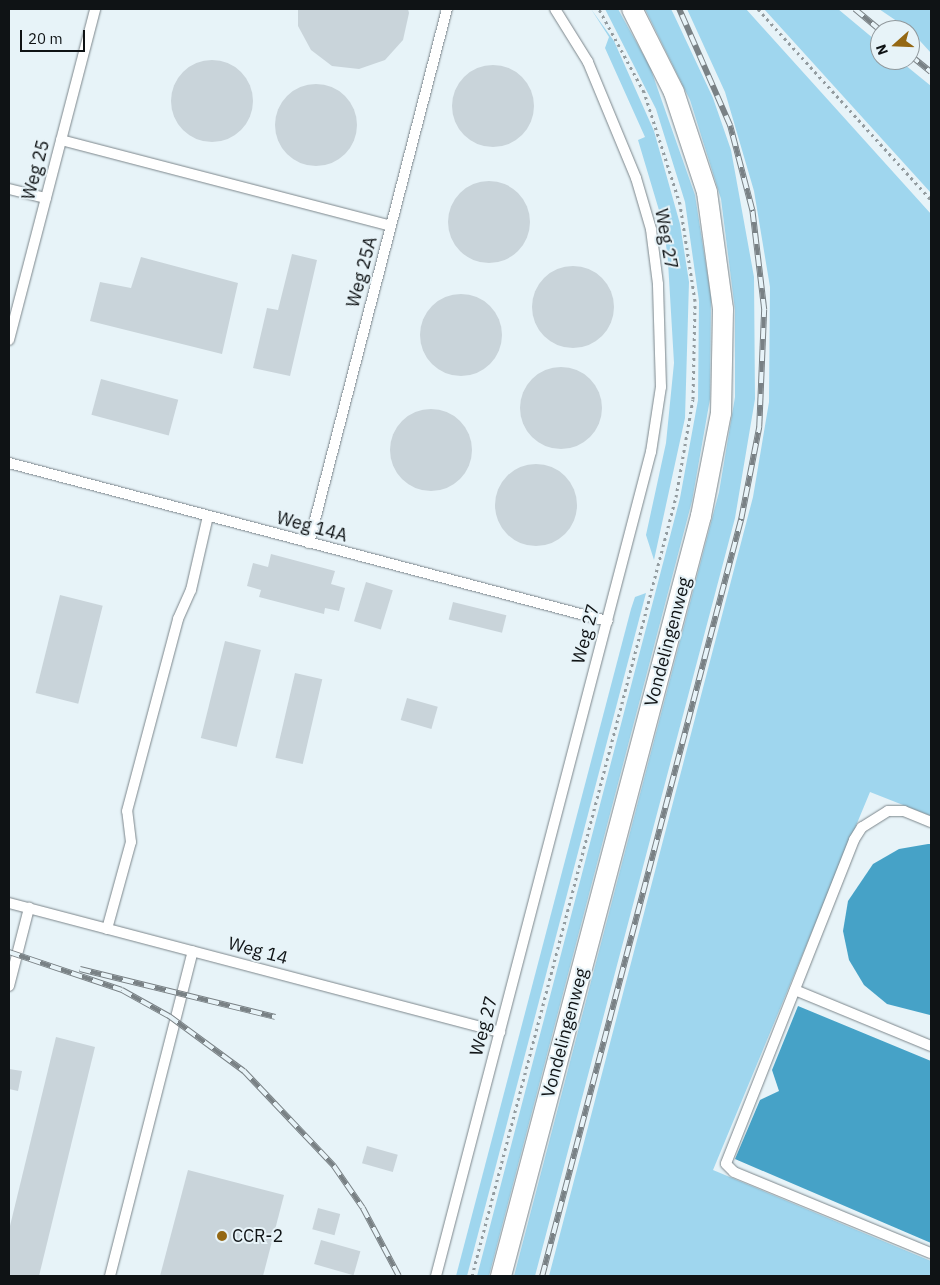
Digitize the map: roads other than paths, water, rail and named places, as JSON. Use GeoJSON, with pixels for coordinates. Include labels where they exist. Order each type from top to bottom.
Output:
{"type":"FeatureCollection","features":[{"type":"Feature","properties":{"kind":"street","name":"Vondelingenweg"},"geometry":{"type":"LineString","coordinates":[[501,1276],[701,516],[720,413],[723,309],[707,192],[674,92],[632,9]]}},
{"type":"Feature","properties":{"kind":"lane","name":"Weg 25"},"geometry":{"type":"LineString","coordinates":[[9,340],[95,9]]}},
{"type":"Feature","properties":{"kind":"lane","name":"Weg 25A"},"geometry":{"type":"LineString","coordinates":[[309,543],[447,9]]}},
{"type":"Feature","properties":{"kind":"lane","name":"Weg 27"},"geometry":{"type":"LineString","coordinates":[[436,1276],[651,452],[662,386],[658,284],[651,229],[614,117],[588,62],[555,9]]}},
{"type":"Feature","properties":{"kind":"lane"},"geometry":{"type":"LineString","coordinates":[[61,140],[391,226]]}},
{"type":"Feature","properties":{"kind":"lane"},"geometry":{"type":"LineString","coordinates":[[9,188],[46,198]]}},
{"type":"Feature","properties":{"kind":"lane","name":"Weg 14A"},"geometry":{"type":"LineString","coordinates":[[9,464],[607,621]]}},
{"type":"Feature","properties":{"kind":"lane"},"geometry":{"type":"LineString","coordinates":[[108,928],[131,842],[127,811],[178,619],[191,590],[208,516]]}},
{"type":"Feature","properties":{"kind":"lane"},"geometry":{"type":"LineString","coordinates":[[931,822],[904,811],[888,811],[862,827],[794,990],[726,1164],[734,1172],[931,1254]]}},
{"type":"Feature","properties":{"kind":"lane","name":"Weg 14"},"geometry":{"type":"LineString","coordinates":[[9,903],[500,1032]]}},
{"type":"Feature","properties":{"kind":"lane"},"geometry":{"type":"LineString","coordinates":[[9,986],[29,908]]}},
{"type":"Feature","properties":{"kind":"lane"},"geometry":{"type":"LineString","coordinates":[[110,1276],[193,951]]}},
{"type":"Feature","properties":{"kind":"lane"},"geometry":{"type":"LineString","coordinates":[[794,990],[931,1046]]}},
{"type":"Feature","properties":{"kind":"railway"},"geometry":{"type":"LineString","coordinates":[[542,1276],[741,519],[759,427],[764,310],[752,210],[730,126],[679,9]]}},
{"type":"Feature","properties":{"kind":"railway"},"geometry":{"type":"LineString","coordinates":[[855,9],[870,22]]}},
{"type":"Feature","properties":{"kind":"railway"},"geometry":{"type":"LineString","coordinates":[[920,63],[931,72]]}},
{"type":"Feature","properties":{"kind":"railway"},"geometry":{"type":"LineString","coordinates":[[9,952],[122,990],[169,1016],[244,1071],[334,1166],[363,1208],[399,1276]]}},
{"type":"Feature","properties":{"kind":"railway"},"geometry":{"type":"LineString","coordinates":[[80,969],[275,1017]]}},
{"type":"Feature","properties":{"kind":"place","name":"CCR-2"},"geometry":{"type":"Point","coordinates":[222,1236]}}]}
